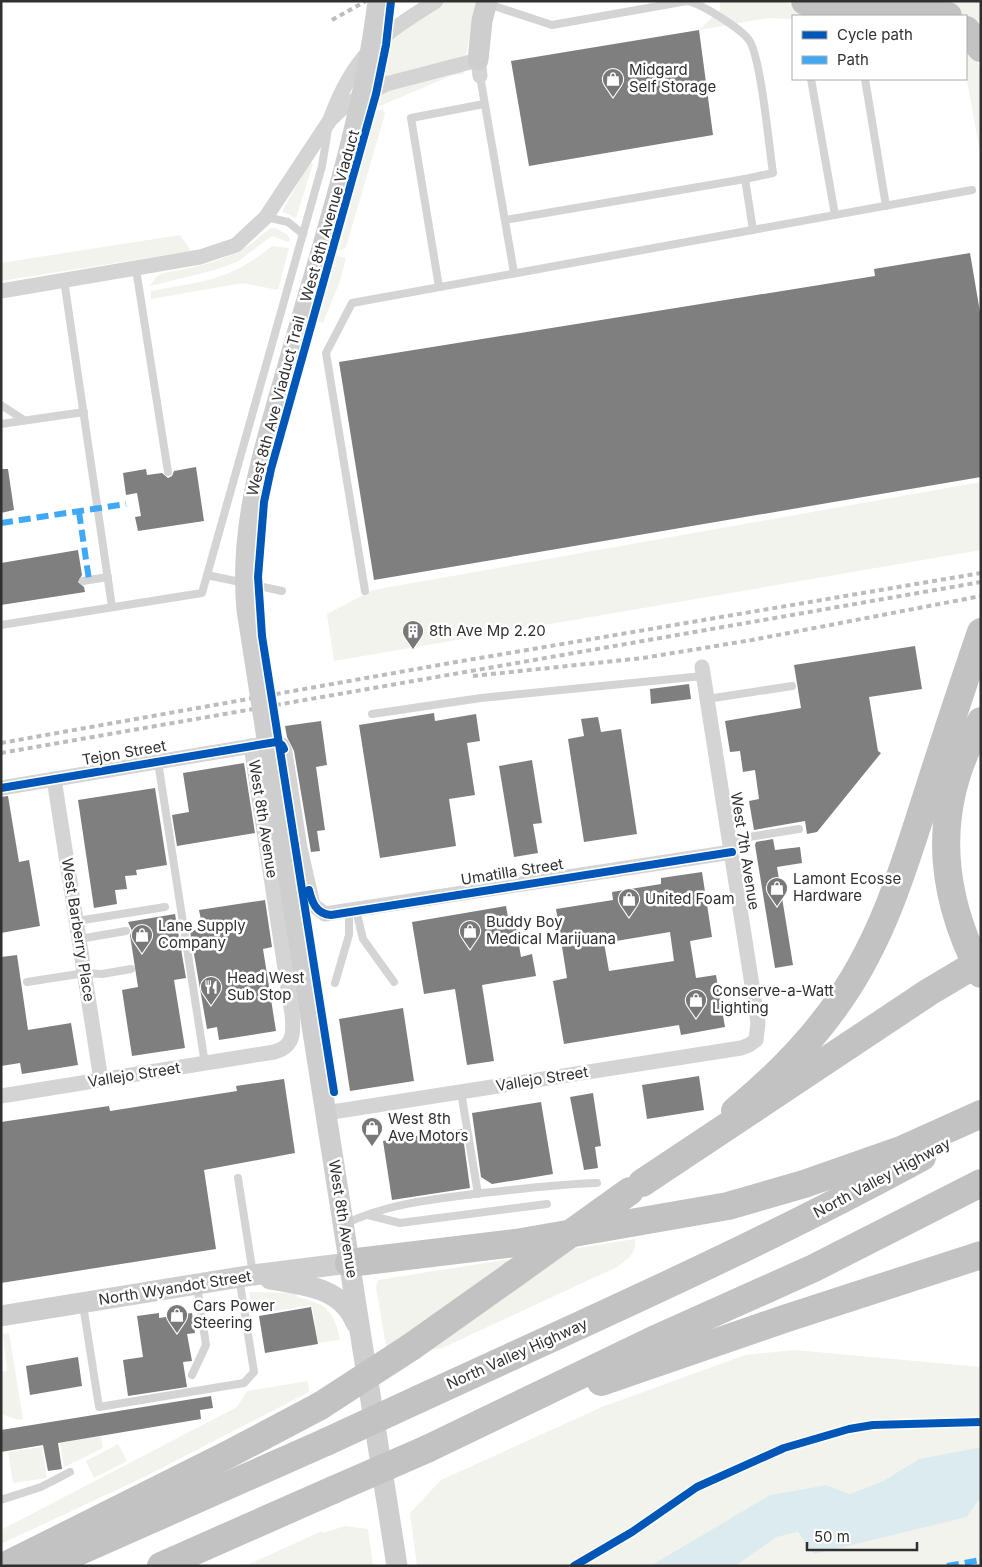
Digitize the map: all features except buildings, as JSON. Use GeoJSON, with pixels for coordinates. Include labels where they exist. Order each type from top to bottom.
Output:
{"type":"FeatureCollection","features":[{"type":"Feature","properties":{"kind":"highway"},"geometry":{"type":"LineString","coordinates":[[805,1],[837,4],[906,3],[925,6],[946,15]]}},
{"type":"Feature","properties":{"kind":"highway"},"geometry":{"type":"LineString","coordinates":[[967,31],[981,48]]}},
{"type":"Feature","properties":{"kind":"highway"},"geometry":{"type":"LineString","coordinates":[[5,1566],[229,1454],[320,1406],[411,1347],[642,1182],[737,1109],[780,1070],[823,1023],[849,985],[880,929],[896,890],[981,632]]}},
{"type":"Feature","properties":{"kind":"highway"},"geometry":{"type":"LineString","coordinates":[[981,721],[969,742],[955,778],[945,832],[947,871],[952,900],[966,944],[981,974]]}},
{"type":"Feature","properties":{"kind":"highway"},"geometry":{"type":"LineString","coordinates":[[642,1182],[930,992],[981,961]]}},
{"type":"Feature","properties":{"kind":"highway"},"geometry":{"type":"LineString","coordinates":[[350,1263],[516,1243],[668,1218],[728,1206],[804,1184],[901,1150],[981,1114]]}},
{"type":"Feature","properties":{"kind":"highway","name":"North Valley Highway"},"geometry":{"type":"LineString","coordinates":[[46,1566],[326,1442],[743,1250],[842,1200],[981,1125]]}},
{"type":"Feature","properties":{"kind":"highway"},"geometry":{"type":"LineString","coordinates":[[161,1566],[491,1420],[643,1345],[814,1268],[981,1183]]}},
{"type":"Feature","properties":{"kind":"highway"},"geometry":{"type":"LineString","coordinates":[[491,1420],[784,1319],[981,1255]]}},
{"type":"Feature","properties":{"kind":"highway"},"geometry":{"type":"LineString","coordinates":[[180,1566],[235,1532]]}},
{"type":"Feature","properties":{"kind":"main road","name":"West 8th Avenue Viaduct"},"geometry":{"type":"LineString","coordinates":[[288,873],[247,610],[245,576],[246,536],[261,460],[364,90],[378,1]]}},
{"type":"Feature","properties":{"kind":"main road"},"geometry":{"type":"LineString","coordinates":[[479,68],[482,21],[487,2]]}},
{"type":"Feature","properties":{"kind":"main road","name":"West 8th Avenue"},"geometry":{"type":"LineString","coordinates":[[288,873],[396,1566]]}},
{"type":"Feature","properties":{"kind":"main road","name":"North Wyandot Street"},"geometry":{"type":"LineString","coordinates":[[1,1316],[246,1276],[350,1263]]}},
{"type":"Feature","properties":{"kind":"main road"},"geometry":{"type":"LineString","coordinates":[[246,1276],[304,1285],[330,1294],[347,1307],[361,1336]]}},
{"type":"Feature","properties":{"kind":"street"},"geometry":{"type":"LineString","coordinates":[[1,290],[136,269],[225,250],[241,242],[266,217],[330,120],[346,82],[370,48],[397,26],[436,1]]}},
{"type":"Feature","properties":{"kind":"street"},"geometry":{"type":"LineString","coordinates":[[330,120],[346,105],[378,88],[479,68]]}},
{"type":"Feature","properties":{"kind":"street","name":"West 7th Avenue"},"geometry":{"type":"LineString","coordinates":[[703,671],[758,1023],[756,1040]]}},
{"type":"Feature","properties":{"kind":"street","name":"Tejon Street"},"geometry":{"type":"LineString","coordinates":[[1,788],[276,742],[282,745],[285,752],[300,848],[310,892]]}},
{"type":"Feature","properties":{"kind":"street","name":"West 8th Avenue"},"geometry":{"type":"LineString","coordinates":[[252,746],[292,1014],[292,1039]]}},
{"type":"Feature","properties":{"kind":"street","name":"West Barberry Place"},"geometry":{"type":"LineString","coordinates":[[54,779],[102,1080]]}},
{"type":"Feature","properties":{"kind":"street","name":"Umatilla Street"},"geometry":{"type":"LineString","coordinates":[[310,892],[314,905],[320,912],[331,914],[731,846]]}},
{"type":"Feature","properties":{"kind":"street","name":"Vallejo Street"},"geometry":{"type":"LineString","coordinates":[[1,1096],[284,1050],[292,1039]]}},
{"type":"Feature","properties":{"kind":"street","name":"Vallejo Street"},"geometry":{"type":"LineString","coordinates":[[326,1113],[741,1048],[756,1040]]}},
{"type":"Feature","properties":{"kind":"lane"},"geometry":{"type":"LineString","coordinates":[[487,2],[552,25],[687,1],[705,7],[748,40],[756,58],[773,173],[505,220]]}},
{"type":"Feature","properties":{"kind":"lane"},"geometry":{"type":"LineString","coordinates":[[479,68],[514,273]]}},
{"type":"Feature","properties":{"kind":"lane"},"geometry":{"type":"LineString","coordinates":[[811,80],[834,215]]}},
{"type":"Feature","properties":{"kind":"lane"},"geometry":{"type":"LineString","coordinates":[[865,80],[886,206]]}},
{"type":"Feature","properties":{"kind":"lane"},"geometry":{"type":"LineString","coordinates":[[439,287],[411,118],[484,104]]}},
{"type":"Feature","properties":{"kind":"lane"},"geometry":{"type":"LineString","coordinates":[[1,625],[202,593],[322,166],[330,120]]}},
{"type":"Feature","properties":{"kind":"lane"},"geometry":{"type":"LineString","coordinates":[[745,179],[753,230]]}},
{"type":"Feature","properties":{"kind":"lane"},"geometry":{"type":"LineString","coordinates":[[365,591],[326,353],[352,303],[972,190]]}},
{"type":"Feature","properties":{"kind":"lane"},"geometry":{"type":"LineString","coordinates":[[266,217],[288,222],[303,234]]}},
{"type":"Feature","properties":{"kind":"lane"},"geometry":{"type":"LineString","coordinates":[[136,269],[168,472]]}},
{"type":"Feature","properties":{"kind":"lane"},"geometry":{"type":"LineString","coordinates":[[64,280],[112,607]]}},
{"type":"Feature","properties":{"kind":"lane"},"geometry":{"type":"LineString","coordinates":[[1,405],[24,420]]}},
{"type":"Feature","properties":{"kind":"lane"},"geometry":{"type":"LineString","coordinates":[[1,424],[84,412]]}},
{"type":"Feature","properties":{"kind":"lane"},"geometry":{"type":"LineString","coordinates":[[207,575],[282,591]]}},
{"type":"Feature","properties":{"kind":"lane"},"geometry":{"type":"LineString","coordinates":[[83,581],[108,577]]}},
{"type":"Feature","properties":{"kind":"lane"},"geometry":{"type":"LineString","coordinates":[[372,714],[481,698],[703,671]]}},
{"type":"Feature","properties":{"kind":"lane"},"geometry":{"type":"LineString","coordinates":[[707,699],[792,686]]}},
{"type":"Feature","properties":{"kind":"lane"},"geometry":{"type":"LineString","coordinates":[[158,762],[205,1064]]}},
{"type":"Feature","properties":{"kind":"lane"},"geometry":{"type":"LineString","coordinates":[[731,846],[799,829]]}},
{"type":"Feature","properties":{"kind":"lane"},"geometry":{"type":"LineString","coordinates":[[76,921],[166,907]]}},
{"type":"Feature","properties":{"kind":"lane"},"geometry":{"type":"LineString","coordinates":[[353,911],[363,939],[394,982]]}},
{"type":"Feature","properties":{"kind":"lane"},"geometry":{"type":"LineString","coordinates":[[335,983],[349,936],[353,911]]}},
{"type":"Feature","properties":{"kind":"lane"},"geometry":{"type":"LineString","coordinates":[[79,939],[126,931]]}},
{"type":"Feature","properties":{"kind":"lane"},"geometry":{"type":"LineString","coordinates":[[27,982],[85,973],[102,974],[131,969]]}},
{"type":"Feature","properties":{"kind":"lane"},"geometry":{"type":"LineString","coordinates":[[461,1092],[478,1194]]}},
{"type":"Feature","properties":{"kind":"lane"},"geometry":{"type":"LineString","coordinates":[[82,1303],[99,1407],[244,1383],[254,1372],[238,1178]]}},
{"type":"Feature","properties":{"kind":"lane"},"geometry":{"type":"LineString","coordinates":[[343,1225],[368,1215],[428,1200],[559,1184],[596,1183]]}},
{"type":"Feature","properties":{"kind":"lane"},"geometry":{"type":"LineString","coordinates":[[368,1215],[400,1223],[547,1204]]}},
{"type":"Feature","properties":{"kind":"lane"},"geometry":{"type":"LineString","coordinates":[[192,1374],[206,1345],[197,1284]]}},
{"type":"Feature","properties":{"kind":"lane"},"geometry":{"type":"LineString","coordinates":[[1,1500],[41,1487],[70,1472]]}},
{"type":"Feature","properties":{"kind":"shaded area"},"geometry":{"type":"Polygon","coordinates":[[[447,1],[476,1],[466,55],[347,96],[381,41],[447,1]]]}},
{"type":"Feature","properties":{"kind":"shaded area"},"geometry":{"type":"Polygon","coordinates":[[[720,1],[777,1],[827,10],[913,15],[792,15],[792,19],[769,18],[699,30],[720,10],[720,1]]]}},
{"type":"Feature","properties":{"kind":"shaded area"},"geometry":{"type":"Polygon","coordinates":[[[934,1],[981,1],[981,36],[967,15],[934,1]]]}},
{"type":"Feature","properties":{"kind":"shaded area"},"geometry":{"type":"Polygon","coordinates":[[[967,45],[975,56],[981,71],[981,157],[967,80],[967,45]]]}},
{"type":"Feature","properties":{"kind":"shaded area"},"geometry":{"type":"Polygon","coordinates":[[[463,68],[464,74],[453,75],[375,108],[379,92],[463,68]]]}},
{"type":"Feature","properties":{"kind":"shaded area"},"geometry":{"type":"Polygon","coordinates":[[[383,109],[385,114],[346,247],[339,251],[374,112],[383,109]]]}},
{"type":"Feature","properties":{"kind":"shaded area"},"geometry":{"type":"Polygon","coordinates":[[[310,162],[313,164],[296,218],[282,211],[310,162]]]}},
{"type":"Feature","properties":{"kind":"shaded area"},"geometry":{"type":"Polygon","coordinates":[[[275,228],[287,234],[290,240],[288,242],[272,236],[237,262],[215,270],[150,286],[157,276],[163,273],[197,266],[228,256],[249,245],[268,230],[275,228]]]}},
{"type":"Feature","properties":{"kind":"shaded area"},"geometry":{"type":"Polygon","coordinates":[[[180,235],[191,251],[1,281],[1,263],[180,235]]]}},
{"type":"Feature","properties":{"kind":"shaded area"},"geometry":{"type":"Polygon","coordinates":[[[272,246],[289,248],[278,290],[243,283],[151,299],[151,291],[201,282],[229,273],[257,258],[272,246]]]}},
{"type":"Feature","properties":{"kind":"shaded area"},"geometry":{"type":"Polygon","coordinates":[[[334,255],[346,258],[340,281],[323,323],[315,320],[334,255]]]}},
{"type":"Feature","properties":{"kind":"shaded area"},"geometry":{"type":"Polygon","coordinates":[[[981,482],[981,550],[334,661],[327,614],[373,590],[981,482]]]}},
{"type":"Feature","properties":{"kind":"shaded area"},"geometry":{"type":"Polygon","coordinates":[[[635,1239],[633,1252],[628,1259],[617,1267],[440,1349],[386,1346],[376,1287],[378,1280],[635,1239]]]}},
{"type":"Feature","properties":{"kind":"shaded area"},"geometry":{"type":"Polygon","coordinates":[[[249,1292],[297,1293],[297,1297],[315,1302],[332,1315],[340,1340],[318,1343],[312,1305],[269,1312],[267,1300],[251,1303],[249,1292]]]}},
{"type":"Feature","properties":{"kind":"shaded area"},"geometry":{"type":"Polygon","coordinates":[[[9,1333],[23,1419],[19,1420],[1,1414],[1,1372],[7,1371],[3,1334],[9,1333]]]}},
{"type":"Feature","properties":{"kind":"shaded area"},"geometry":{"type":"Polygon","coordinates":[[[794,1350],[981,1367],[981,1447],[919,1459],[883,1481],[850,1494],[826,1485],[770,1495],[650,1566],[417,1566],[410,1513],[441,1480],[602,1407],[745,1355],[794,1350]]]}},
{"type":"Feature","properties":{"kind":"shaded area"},"geometry":{"type":"Polygon","coordinates":[[[308,1381],[309,1392],[144,1477],[1,1544],[1,1530],[237,1407],[247,1391],[308,1381]]]}},
{"type":"Feature","properties":{"kind":"shaded area"},"geometry":{"type":"Polygon","coordinates":[[[101,1436],[103,1448],[64,1467],[60,1443],[101,1436]]]}},
{"type":"Feature","properties":{"kind":"shaded area"},"geometry":{"type":"Polygon","coordinates":[[[118,1444],[127,1461],[94,1478],[86,1461],[118,1444]]]}},
{"type":"Feature","properties":{"kind":"shaded area"},"geometry":{"type":"Polygon","coordinates":[[[42,1447],[47,1478],[13,1483],[8,1452],[42,1447]]]}},
{"type":"Feature","properties":{"kind":"shaded area"},"geometry":{"type":"Polygon","coordinates":[[[981,1447],[981,1501],[977,1502],[967,1517],[814,1554],[798,1532],[777,1537],[735,1566],[650,1566],[770,1495],[826,1485],[850,1494],[883,1481],[919,1459],[981,1447]]]}},
{"type":"Feature","properties":{"kind":"shaded area"},"geometry":{"type":"Polygon","coordinates":[[[981,1501],[981,1566],[735,1566],[777,1537],[799,1532],[924,1527],[967,1517],[977,1502],[981,1501]]]}},
{"type":"Feature","properties":{"kind":"shaded area"},"geometry":{"type":"Polygon","coordinates":[[[345,1526],[368,1529],[373,1566],[245,1566],[322,1531],[323,1533],[345,1526]]]}},
{"type":"Feature","properties":{"kind":"railway"},"geometry":{"type":"LineString","coordinates":[[332,20],[366,1]]}},
{"type":"Feature","properties":{"kind":"railway"},"geometry":{"type":"LineString","coordinates":[[1,743],[456,662],[981,573]]}},
{"type":"Feature","properties":{"kind":"railway"},"geometry":{"type":"LineString","coordinates":[[1,753],[981,582]]}},
{"type":"Feature","properties":{"kind":"railway"},"geometry":{"type":"LineString","coordinates":[[473,676],[643,658],[752,640],[981,596]]}},
{"type":"Feature","properties":{"kind":"marked path"},"geometry":{"type":"LineString","coordinates":[[1,523],[126,504]]}},
{"type":"Feature","properties":{"kind":"marked path"},"geometry":{"type":"LineString","coordinates":[[79,512],[89,580]]}},
{"type":"Feature","properties":{"kind":"marked path"},"geometry":{"type":"LineString","coordinates":[[947,1566],[981,1560]]}},
{"type":"Feature","properties":{"kind":"cycle path","name":"West 8th Ave Viaduct Trail"},"geometry":{"type":"LineString","coordinates":[[334,1092],[262,636],[258,577],[264,502],[271,469],[376,94],[386,45],[391,1]]}},
{"type":"Feature","properties":{"kind":"cycle path"},"geometry":{"type":"LineString","coordinates":[[1,788],[276,742],[282,745],[284,749]]}},
{"type":"Feature","properties":{"kind":"cycle path"},"geometry":{"type":"LineString","coordinates":[[309,890],[313,903],[318,910],[331,915],[732,852]]}},
{"type":"Feature","properties":{"kind":"cycle path"},"geometry":{"type":"LineString","coordinates":[[574,1566],[632,1532],[697,1487],[784,1448],[849,1429],[873,1425],[981,1422]]}},
{"type":"Feature","properties":{"kind":"place","name":"Midgard Self Storage"},"geometry":{"type":"Point","coordinates":[613,98]}},
{"type":"Feature","properties":{"kind":"place","name":"8th Ave Mp 2.20"},"geometry":{"type":"Point","coordinates":[413,650]}},
{"type":"Feature","properties":{"kind":"place","name":"Lamont Ecosse Hardware"},"geometry":{"type":"Point","coordinates":[777,907]}},
{"type":"Feature","properties":{"kind":"place","name":"United Foam"},"geometry":{"type":"Point","coordinates":[629,918]}},
{"type":"Feature","properties":{"kind":"place","name":"Buddy Boy Medical Marijuana"},"geometry":{"type":"Point","coordinates":[470,950]}},
{"type":"Feature","properties":{"kind":"place","name":"Lane Supply Company"},"geometry":{"type":"Point","coordinates":[142,954]}},
{"type":"Feature","properties":{"kind":"place","name":"Head West Sub Stop"},"geometry":{"type":"Point","coordinates":[211,1006]}},
{"type":"Feature","properties":{"kind":"place","name":"Conserve-a-Watt Lighting"},"geometry":{"type":"Point","coordinates":[696,1019]}},
{"type":"Feature","properties":{"kind":"place","name":"West 8th Ave Motors"},"geometry":{"type":"Point","coordinates":[372,1147]}},
{"type":"Feature","properties":{"kind":"place","name":"Cars Power Steering"},"geometry":{"type":"Point","coordinates":[177,1334]}}]}
